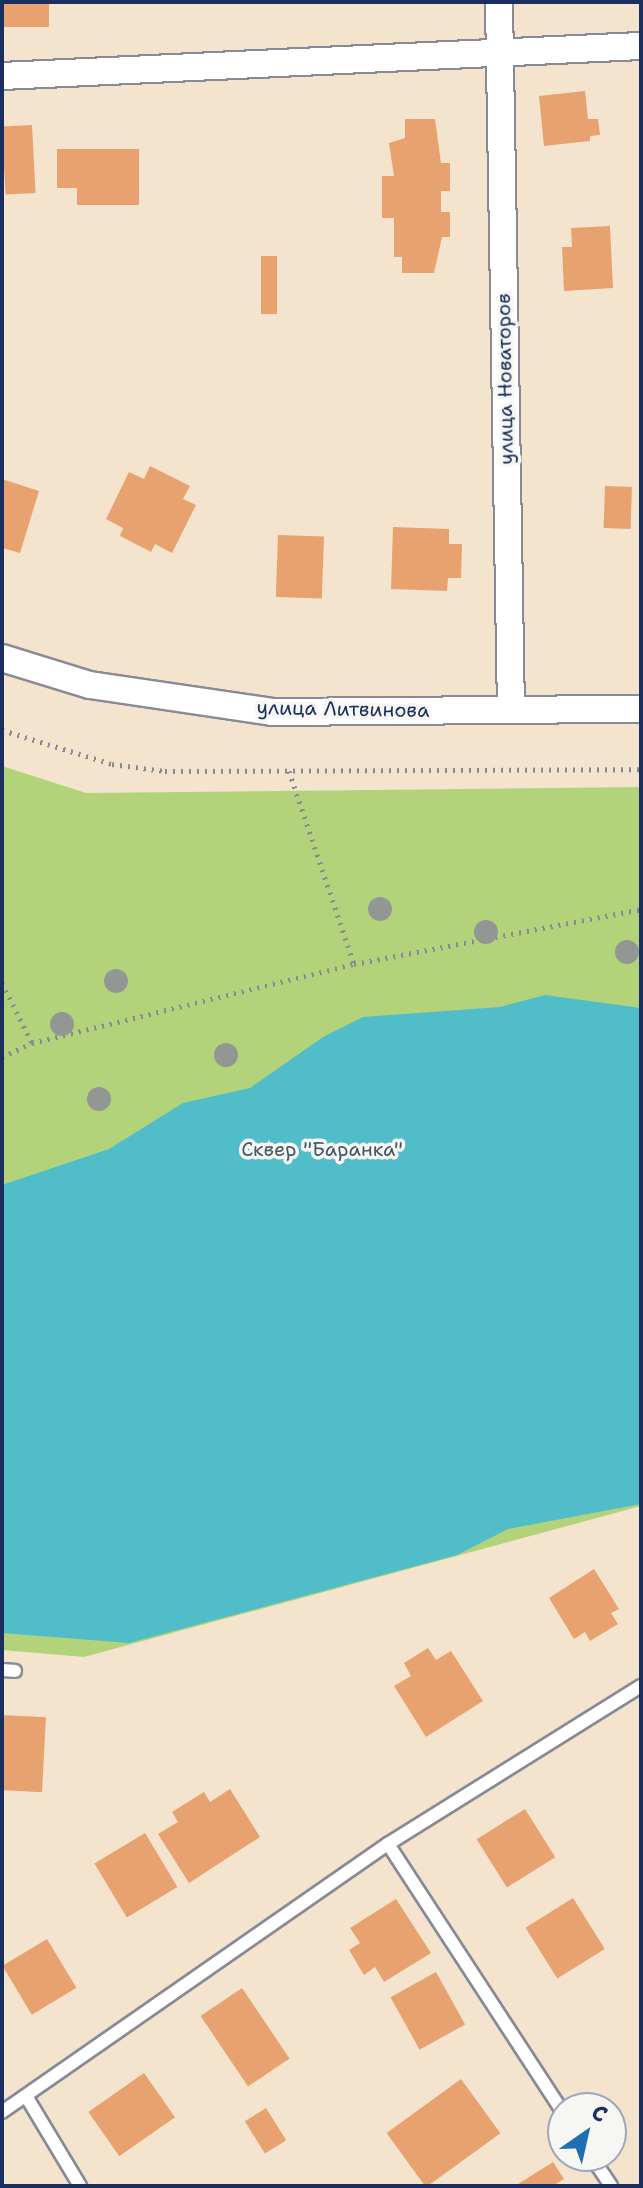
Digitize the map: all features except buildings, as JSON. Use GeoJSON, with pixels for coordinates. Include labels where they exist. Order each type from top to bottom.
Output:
{"type":"FeatureCollection","features":[{"type":"Feature","properties":{"kind":"street","name":"улица Новаторов"},"geometry":{"type":"LineString","coordinates":[[499,2],[511,709]]}},
{"type":"Feature","properties":{"kind":"street"},"geometry":{"type":"LineString","coordinates":[[2,76],[499,49],[641,46]]}},
{"type":"Feature","properties":{"kind":"street","name":"улица Литвинова"},"geometry":{"type":"LineString","coordinates":[[2,658],[90,685],[272,712],[641,709]]}},
{"type":"Feature","properties":{"kind":"lane"},"geometry":{"type":"LineString","coordinates":[[2,2112],[388,1844],[641,1686]]}},
{"type":"Feature","properties":{"kind":"lane"},"geometry":{"type":"LineString","coordinates":[[388,1844],[550,2092]]}},
{"type":"Feature","properties":{"kind":"lane"},"geometry":{"type":"LineString","coordinates":[[26,2096],[80,2186]]}},
{"type":"Feature","properties":{"kind":"path"},"geometry":{"type":"LineString","coordinates":[[2,730],[112,764],[152,770],[641,769]]}},
{"type":"Feature","properties":{"kind":"path"},"geometry":{"type":"LineString","coordinates":[[289,771],[354,964]]}},
{"type":"Feature","properties":{"kind":"path"},"geometry":{"type":"LineString","coordinates":[[2,1057],[32,1043],[354,964],[641,909]]}},
{"type":"Feature","properties":{"kind":"path"},"geometry":{"type":"LineString","coordinates":[[2,983],[32,1043]]}},
{"type":"Feature","properties":{"kind":"green space","name":"Сквер \"Баранка\""},"geometry":{"type":"Polygon","coordinates":[[[2,766],[86,793],[641,787],[641,1506],[84,1657],[2,1650],[2,766]]]}},
{"type":"Feature","properties":{"kind":"water","name":"Сквер \"Баранка\""},"geometry":{"type":"Polygon","coordinates":[[[545,995],[641,1008],[641,1504],[508,1529],[457,1555],[129,1643],[2,1633],[2,1185],[109,1149],[183,1103],[250,1088],[323,1037],[363,1017],[500,1007],[545,995]]]}}]}
